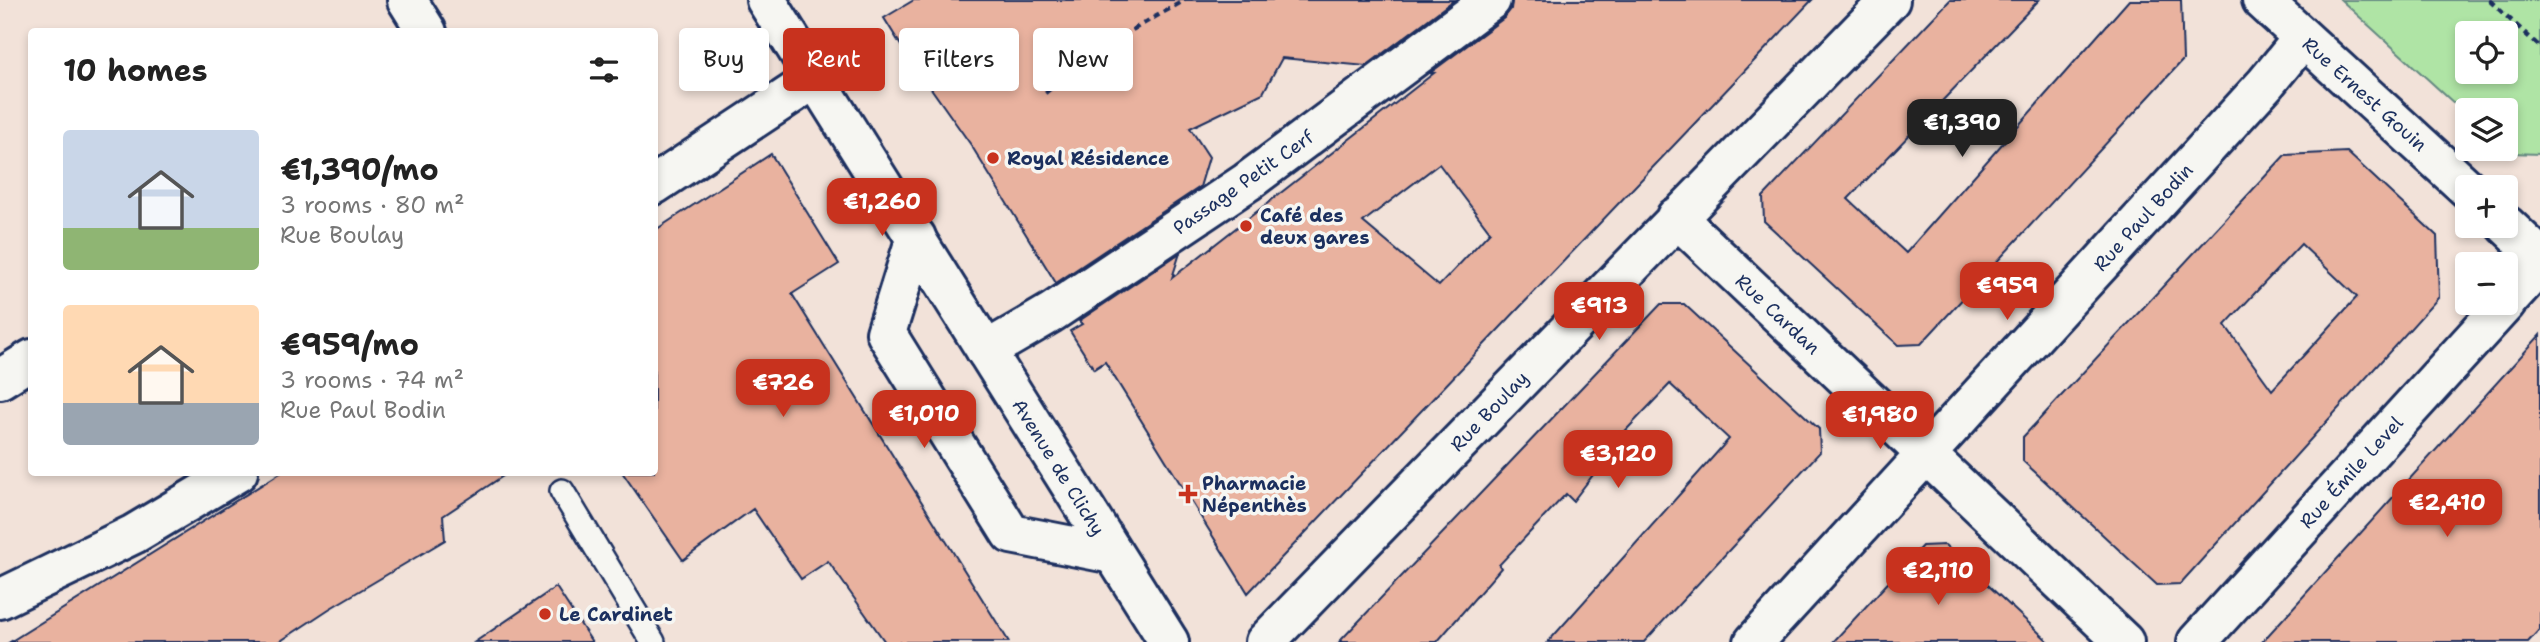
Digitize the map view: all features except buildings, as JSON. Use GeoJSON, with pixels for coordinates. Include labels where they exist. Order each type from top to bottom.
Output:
{"type":"FeatureCollection","features":[{"type":"Feature","properties":{"kind":"street"},"geometry":{"type":"LineString","coordinates":[[407,0],[424,28]]}},
{"type":"Feature","properties":{"kind":"street","name":"Avenue de Clichy"},"geometry":{"type":"LineString","coordinates":[[766,0],[784,28]]}},
{"type":"Feature","properties":{"kind":"street","name":"Passage Petit Cerf"},"geometry":{"type":"LineString","coordinates":[[986,351],[1051,313],[1247,183],[1491,0]]}},
{"type":"Feature","properties":{"kind":"street","name":"Rue Boulay"},"geometry":{"type":"LineString","coordinates":[[1265,642],[1890,0]]}},
{"type":"Feature","properties":{"kind":"street","name":"Rue Ernest Gouin"},"geometry":{"type":"LineString","coordinates":[[2262,0],[2455,177]]}},
{"type":"Feature","properties":{"kind":"street","name":"Rue Paul Bodin"},"geometry":{"type":"LineString","coordinates":[[1754,642],[2257,93],[2303,38]]}},
{"type":"Feature","properties":{"kind":"street"},"geometry":{"type":"LineString","coordinates":[[658,182],[796,91]]}},
{"type":"Feature","properties":{"kind":"street","name":"Avenue de Clichy"},"geometry":{"type":"LineString","coordinates":[[824,91],[1169,642]]}},
{"type":"Feature","properties":{"kind":"street","name":"Rue Cardan"},"geometry":{"type":"LineString","coordinates":[[1676,217],[2124,642]]}},
{"type":"Feature","properties":{"kind":"street"},"geometry":{"type":"LineString","coordinates":[[2518,236],[2540,257]]}},
{"type":"Feature","properties":{"kind":"street","name":"Avenue de Clichy"},"geometry":{"type":"LineString","coordinates":[[916,237],[886,333],[1011,534],[1113,554]]}},
{"type":"Feature","properties":{"kind":"street","name":"Rue Émile Level"},"geometry":{"type":"LineString","coordinates":[[2518,290],[2540,265]]}},
{"type":"Feature","properties":{"kind":"street","name":"Rue Émile Level"},"geometry":{"type":"LineString","coordinates":[[2197,642],[2495,315]]}},
{"type":"Feature","properties":{"kind":"street"},"geometry":{"type":"LineString","coordinates":[[0,379],[28,362]]}},
{"type":"Feature","properties":{"kind":"street"},"geometry":{"type":"LineString","coordinates":[[0,599],[134,534],[231,476]]}},
{"type":"Feature","properties":{"kind":"lane"},"geometry":{"type":"LineString","coordinates":[[562,491],[653,642]]}},
{"type":"Feature","properties":{"kind":"path"},"geometry":{"type":"LineString","coordinates":[[1045,93],[1102,47],[1185,0]]}},
{"type":"Feature","properties":{"kind":"path"},"geometry":{"type":"LineString","coordinates":[[2488,0],[2540,47]]}},
{"type":"Feature","properties":{"kind":"green space"},"geometry":{"type":"Polygon","coordinates":[[[2341,0],[2540,0],[2540,154],[2518,153],[2518,98],[2455,98],[2455,104],[2341,0]]]}},
{"type":"Feature","properties":{"kind":"place","name":"Royal Résidence"},"geometry":{"type":"Point","coordinates":[993,158]}},
{"type":"Feature","properties":{"kind":"place","name":"Café des deux gares"},"geometry":{"type":"Point","coordinates":[1246,226]}},
{"type":"Feature","properties":{"kind":"place","name":"Pharmacie Népenthès"},"geometry":{"type":"Point","coordinates":[1188,494]}},
{"type":"Feature","properties":{"kind":"place","name":"Le Cardinet"},"geometry":{"type":"Point","coordinates":[545,614]}}]}
